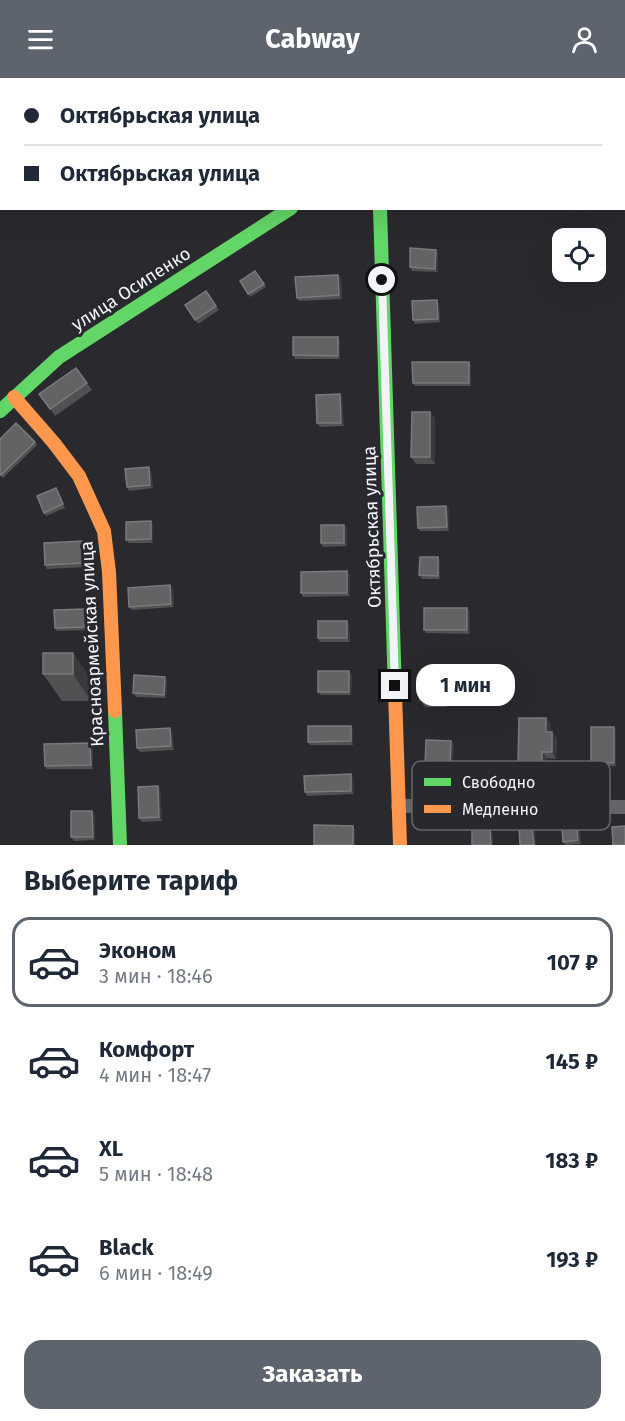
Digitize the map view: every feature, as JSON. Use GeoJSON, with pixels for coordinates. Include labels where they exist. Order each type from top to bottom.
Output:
{"type":"FeatureCollection","features":[{"type":"Feature","properties":{"kind":"street","name":"улица Осипенко"},"geometry":{"type":"LineString","coordinates":[[0,411],[59,357],[288,210]]}},
{"type":"Feature","properties":{"kind":"street","name":"Октябрьская улица"},"geometry":{"type":"LineString","coordinates":[[380,210],[400,845]]}},
{"type":"Feature","properties":{"kind":"street","name":"Красноармейская улица"},"geometry":{"type":"LineString","coordinates":[[14,397],[51,439],[94,505],[104,532],[109,572],[120,845]]}},
{"type":"Feature","properties":{"kind":"street"},"geometry":{"type":"LineString","coordinates":[[398,806],[412,806]]}},
{"type":"Feature","properties":{"kind":"street"},"geometry":{"type":"LineString","coordinates":[[610,807],[625,807]]}},
{"type":"Feature","properties":{"kind":"building"},"geometry":{"type":"Polygon","coordinates":[[[410,248],[436,250],[435,269],[410,267],[410,248]]]}},
{"type":"Feature","properties":{"kind":"building"},"geometry":{"type":"Polygon","coordinates":[[[255,271],[264,284],[248,294],[240,281],[255,271]]]}},
{"type":"Feature","properties":{"kind":"building"},"geometry":{"type":"Polygon","coordinates":[[[338,275],[339,295],[297,298],[295,277],[338,275]]]}},
{"type":"Feature","properties":{"kind":"building"},"geometry":{"type":"Polygon","coordinates":[[[206,291],[216,306],[195,320],[185,305],[206,291]]]}},
{"type":"Feature","properties":{"kind":"building"},"geometry":{"type":"Polygon","coordinates":[[[437,300],[438,319],[413,320],[412,301],[437,300]]]}},
{"type":"Feature","properties":{"kind":"building"},"geometry":{"type":"Polygon","coordinates":[[[293,337],[338,337],[338,356],[293,355],[293,337]]]}},
{"type":"Feature","properties":{"kind":"building"},"geometry":{"type":"Polygon","coordinates":[[[412,362],[469,362],[469,383],[413,383],[412,362]]]}},
{"type":"Feature","properties":{"kind":"building"},"geometry":{"type":"Polygon","coordinates":[[[76,368],[87,383],[50,409],[39,394],[76,368]]]}},
{"type":"Feature","properties":{"kind":"building"},"geometry":{"type":"Polygon","coordinates":[[[340,394],[341,423],[317,423],[316,395],[340,394]]]}},
{"type":"Feature","properties":{"kind":"building"},"geometry":{"type":"Polygon","coordinates":[[[412,412],[430,412],[430,457],[411,457],[412,412]]]}},
{"type":"Feature","properties":{"kind":"building"},"geometry":{"type":"Polygon","coordinates":[[[16,423],[35,442],[1,475],[0,439],[16,423]]]}},
{"type":"Feature","properties":{"kind":"building"},"geometry":{"type":"Polygon","coordinates":[[[149,467],[150,485],[127,487],[125,469],[149,467]]]}},
{"type":"Feature","properties":{"kind":"building"},"geometry":{"type":"Polygon","coordinates":[[[56,488],[63,504],[44,513],[37,496],[56,488]]]}},
{"type":"Feature","properties":{"kind":"building"},"geometry":{"type":"Polygon","coordinates":[[[446,506],[447,527],[418,528],[417,507],[446,506]]]}},
{"type":"Feature","properties":{"kind":"building"},"geometry":{"type":"Polygon","coordinates":[[[151,521],[151,539],[126,540],[126,522],[151,521]]]}},
{"type":"Feature","properties":{"kind":"building"},"geometry":{"type":"Polygon","coordinates":[[[321,525],[344,525],[344,543],[321,543],[321,525]]]}},
{"type":"Feature","properties":{"kind":"building"},"geometry":{"type":"Polygon","coordinates":[[[83,541],[84,563],[45,565],[44,543],[83,541]]]}},
{"type":"Feature","properties":{"kind":"building"},"geometry":{"type":"Polygon","coordinates":[[[420,557],[438,557],[438,576],[419,575],[420,557]]]}},
{"type":"Feature","properties":{"kind":"building"},"geometry":{"type":"Polygon","coordinates":[[[347,571],[347,593],[301,593],[301,572],[347,571]]]}},
{"type":"Feature","properties":{"kind":"building"},"geometry":{"type":"Polygon","coordinates":[[[170,585],[171,604],[129,607],[128,588],[170,585]]]}},
{"type":"Feature","properties":{"kind":"building"},"geometry":{"type":"Polygon","coordinates":[[[424,608],[467,608],[467,630],[424,630],[424,608]]]}},
{"type":"Feature","properties":{"kind":"building"},"geometry":{"type":"Polygon","coordinates":[[[85,609],[86,627],[55,628],[54,610],[85,609]]]}},
{"type":"Feature","properties":{"kind":"building"},"geometry":{"type":"Polygon","coordinates":[[[318,621],[347,621],[347,638],[318,638],[318,621]]]}},
{"type":"Feature","properties":{"kind":"building"},"geometry":{"type":"Polygon","coordinates":[[[43,653],[73,653],[73,674],[43,674],[43,653]]]}},
{"type":"Feature","properties":{"kind":"building"},"geometry":{"type":"Polygon","coordinates":[[[422,669],[443,670],[442,700],[420,700],[422,669]]]}},
{"type":"Feature","properties":{"kind":"building"},"geometry":{"type":"Polygon","coordinates":[[[318,671],[349,671],[349,692],[318,692],[318,671]]]}},
{"type":"Feature","properties":{"kind":"building"},"geometry":{"type":"Polygon","coordinates":[[[134,675],[165,677],[164,695],[133,693],[134,675]]]}},
{"type":"Feature","properties":{"kind":"building"},"geometry":{"type":"Polygon","coordinates":[[[519,718],[546,718],[546,732],[552,732],[552,752],[542,752],[542,761],[518,761],[519,718]]]}},
{"type":"Feature","properties":{"kind":"building"},"geometry":{"type":"Polygon","coordinates":[[[308,726],[351,726],[351,741],[308,742],[308,726]]]}},
{"type":"Feature","properties":{"kind":"building"},"geometry":{"type":"Polygon","coordinates":[[[591,727],[614,727],[614,763],[591,761],[591,727]]]}},
{"type":"Feature","properties":{"kind":"building"},"geometry":{"type":"Polygon","coordinates":[[[170,728],[171,746],[137,748],[136,730],[170,728]]]}},
{"type":"Feature","properties":{"kind":"building"},"geometry":{"type":"Polygon","coordinates":[[[426,740],[451,741],[450,761],[425,761],[426,740]]]}},
{"type":"Feature","properties":{"kind":"building"},"geometry":{"type":"Polygon","coordinates":[[[90,743],[91,765],[45,766],[44,744],[90,743]]]}},
{"type":"Feature","properties":{"kind":"building"},"geometry":{"type":"Polygon","coordinates":[[[351,774],[351,791],[305,792],[304,776],[351,774]]]}},
{"type":"Feature","properties":{"kind":"building"},"geometry":{"type":"Polygon","coordinates":[[[158,786],[159,817],[139,818],[138,787],[158,786]]]}},
{"type":"Feature","properties":{"kind":"building"},"geometry":{"type":"Polygon","coordinates":[[[71,811],[92,811],[93,837],[71,837],[71,811]]]}},
{"type":"Feature","properties":{"kind":"building"},"geometry":{"type":"Polygon","coordinates":[[[314,825],[353,826],[353,845],[314,845],[314,825]]]}},
{"type":"Feature","properties":{"kind":"building"},"geometry":{"type":"Polygon","coordinates":[[[625,826],[625,845],[613,845],[612,827],[625,826]]]}},
{"type":"Feature","properties":{"kind":"building"},"geometry":{"type":"Polygon","coordinates":[[[472,830],[490,830],[491,845],[472,845],[472,830]]]}},
{"type":"Feature","properties":{"kind":"building"},"geometry":{"type":"Polygon","coordinates":[[[519,830],[532,830],[534,845],[520,845],[519,830]]]}},
{"type":"Feature","properties":{"kind":"building"},"geometry":{"type":"Polygon","coordinates":[[[562,830],[577,830],[578,840],[563,842],[562,830]]]}},
{"type":"Feature","properties":{"kind":"traffic: fast"},"geometry":{"type":"LineString","coordinates":[[0,411],[59,357],[288,210]]}},
{"type":"Feature","properties":{"kind":"traffic: fast"},"geometry":{"type":"LineString","coordinates":[[380,210],[395,692]]}},
{"type":"Feature","properties":{"kind":"traffic: fast"},"geometry":{"type":"LineString","coordinates":[[115,711],[120,845]]}},
{"type":"Feature","properties":{"kind":"traffic: slow"},"geometry":{"type":"LineString","coordinates":[[14,397],[79,476],[104,531],[109,572],[115,711]]}},
{"type":"Feature","properties":{"kind":"traffic: slow"},"geometry":{"type":"LineString","coordinates":[[395,692],[400,845]]}},
{"type":"Feature","properties":{"kind":"route"},"geometry":{"type":"LineString","coordinates":[[382,280],[395,686]]}}]}
